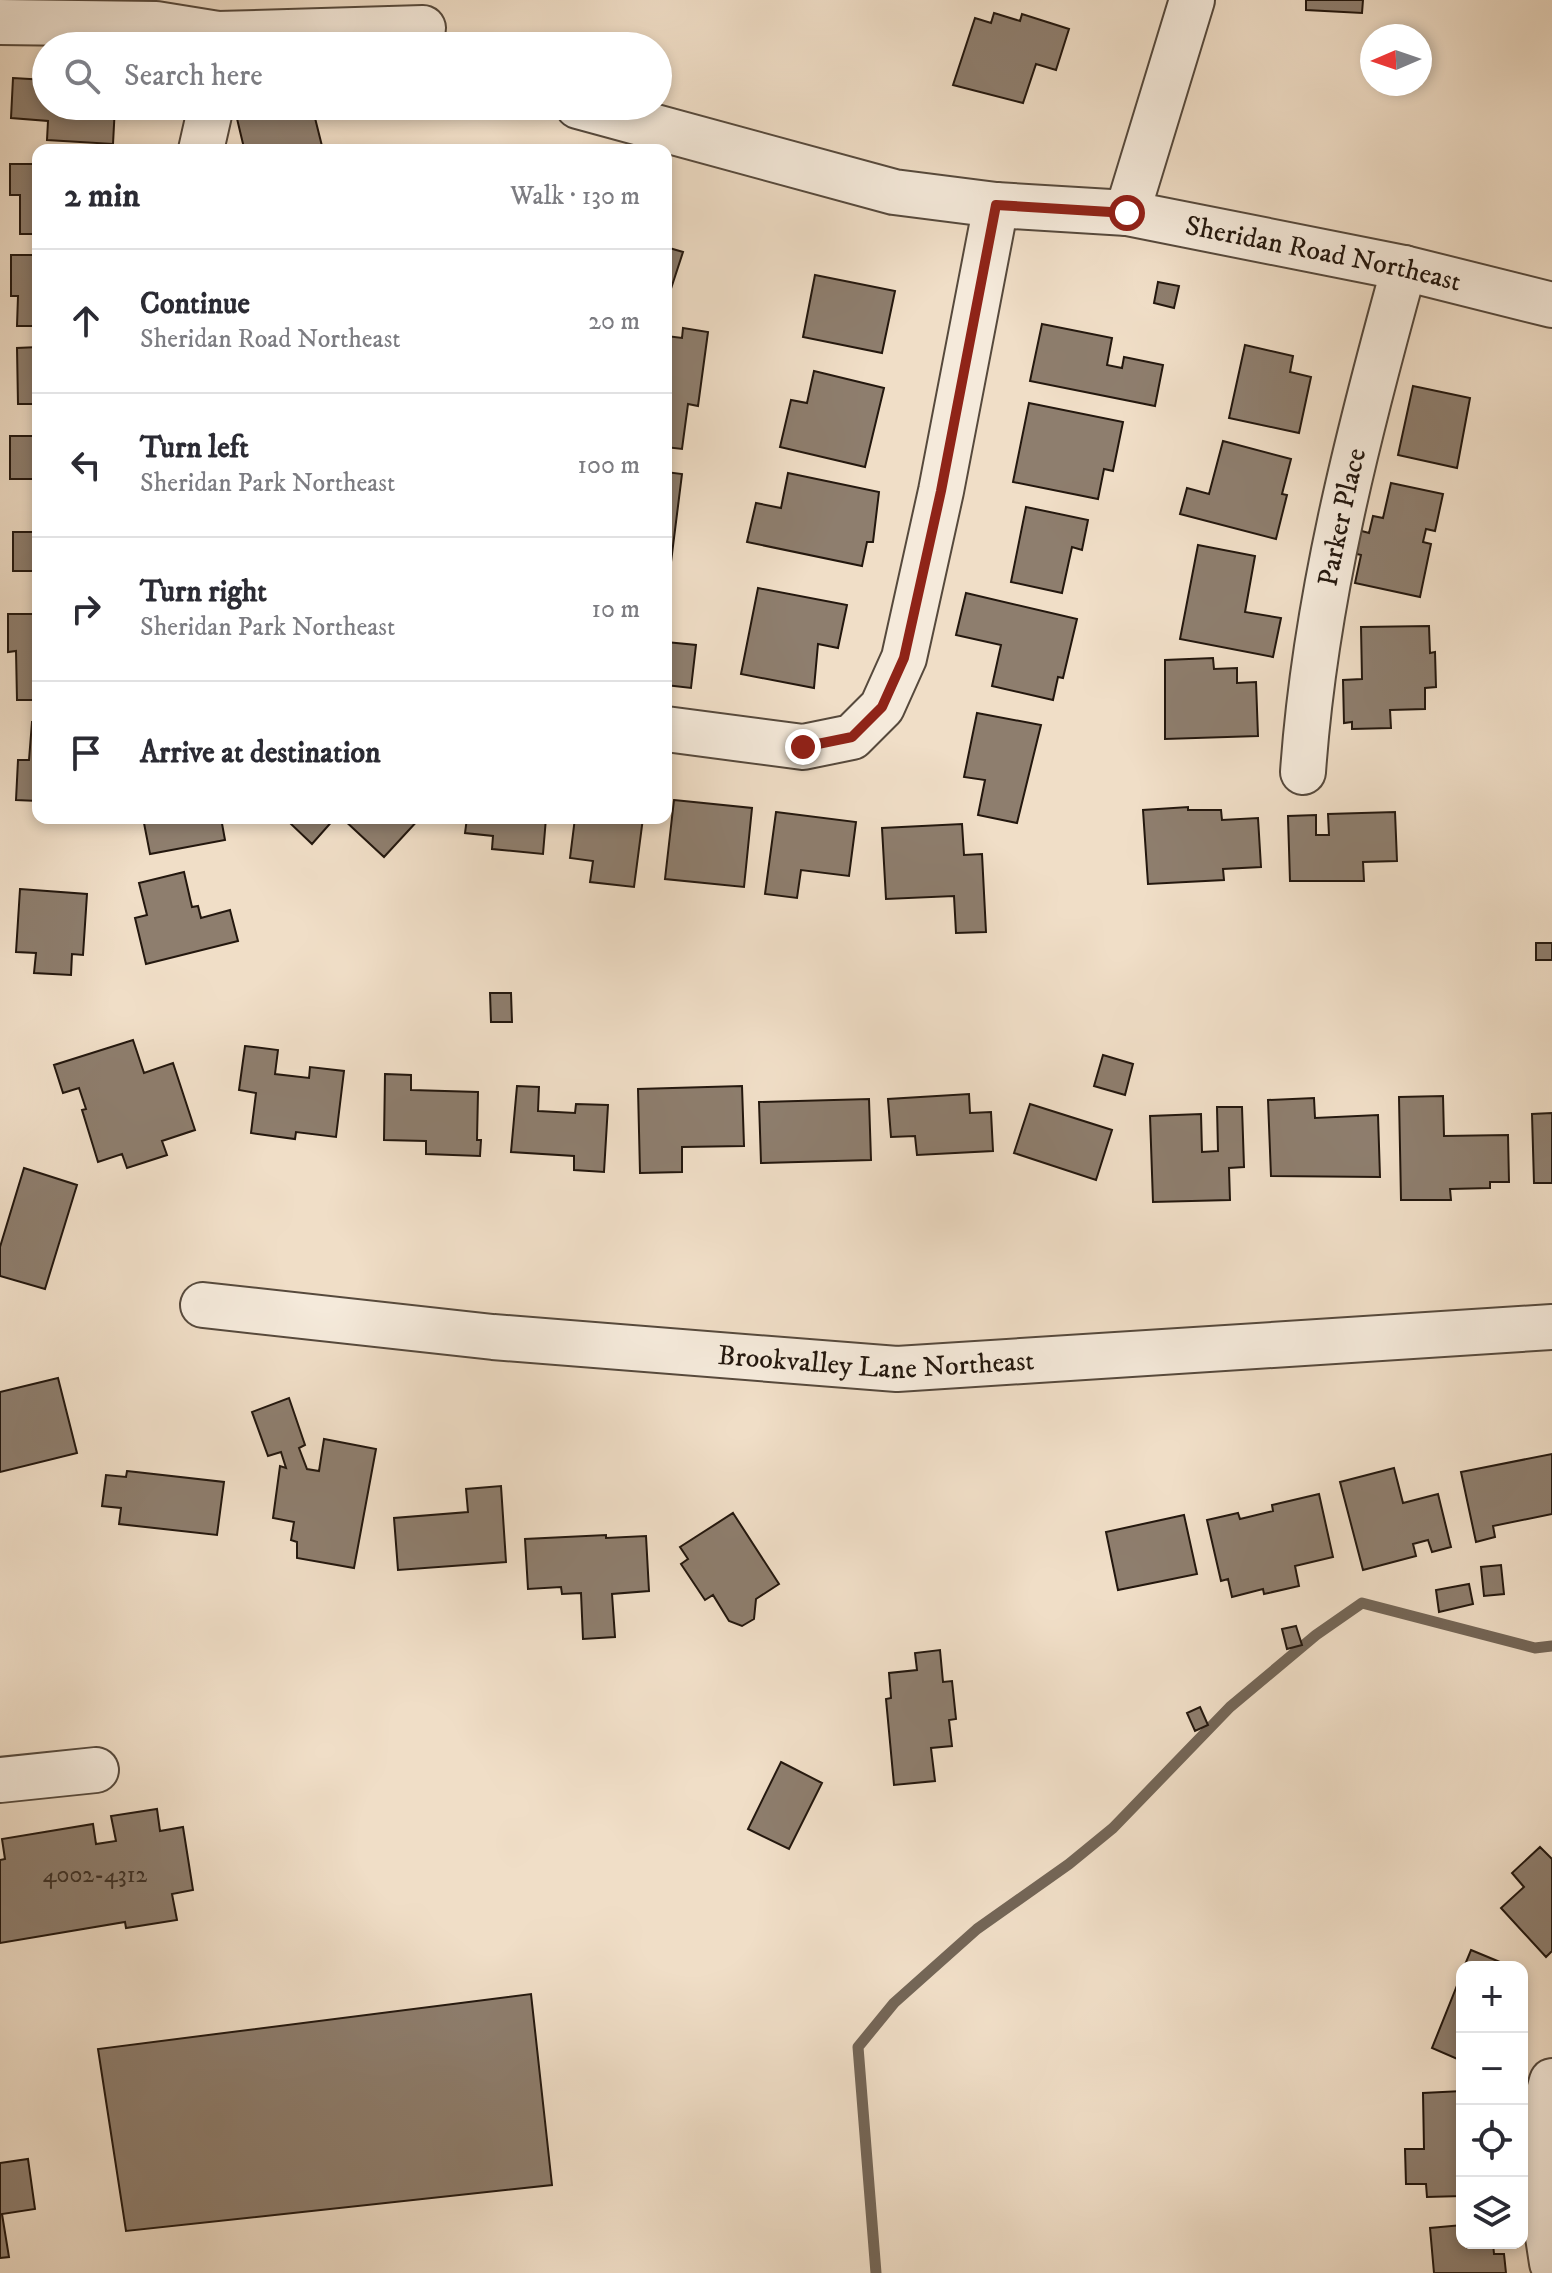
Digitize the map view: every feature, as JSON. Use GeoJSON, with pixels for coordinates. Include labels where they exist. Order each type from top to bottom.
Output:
{"type":"FeatureCollection","features":[{"type":"Feature","properties":{"kind":"street"},"geometry":{"type":"LineString","coordinates":[[1127,213],[1192,0]]}},
{"type":"Feature","properties":{"kind":"street"},"geometry":{"type":"LineString","coordinates":[[0,22],[156,24],[188,32]]}},
{"type":"Feature","properties":{"kind":"street"},"geometry":{"type":"LineString","coordinates":[[328,32],[424,25]]}},
{"type":"Feature","properties":{"kind":"street"},"geometry":{"type":"LineString","coordinates":[[202,144],[208,120]]}},
{"type":"Feature","properties":{"kind":"street","name":"Sheridan Road Northeast"},"geometry":{"type":"LineString","coordinates":[[629,120],[894,192],[996,205],[1127,213],[1404,268],[1552,305]]}},
{"type":"Feature","properties":{"kind":"street"},"geometry":{"type":"LineString","coordinates":[[672,730],[803,747],[852,737],[882,707],[904,658],[996,205]]}},
{"type":"Feature","properties":{"kind":"street","name":"Parker Place"},"geometry":{"type":"LineString","coordinates":[[1303,772],[1309,689],[1343,506],[1404,268]]}},
{"type":"Feature","properties":{"kind":"street","name":"Brookvalley Lane Northeast"},"geometry":{"type":"LineString","coordinates":[[203,1305],[493,1337],[897,1369],[1552,1327]]}},
{"type":"Feature","properties":{"kind":"street"},"geometry":{"type":"LineString","coordinates":[[0,1780],[96,1770]]}},
{"type":"Feature","properties":{"kind":"street"},"geometry":{"type":"LineString","coordinates":[[1552,2081],[1547,2099],[1545,2217],[1552,2263]]}},
{"type":"Feature","properties":{"kind":"building"},"geometry":{"type":"Polygon","coordinates":[[[1306,0],[1363,0],[1362,13],[1306,10],[1306,0]]]}},
{"type":"Feature","properties":{"kind":"building"},"geometry":{"type":"Polygon","coordinates":[[[994,13],[1020,21],[1022,14],[1069,29],[1056,70],[1036,64],[1023,103],[953,85],[975,18],[991,23],[994,13]]]}},
{"type":"Feature","properties":{"kind":"building"},"geometry":{"type":"Polygon","coordinates":[[[13,78],[32,79],[32,120],[11,118],[13,78]]]}},
{"type":"Feature","properties":{"kind":"building"},"geometry":{"type":"Polygon","coordinates":[[[36,120],[114,120],[113,144],[47,140],[48,121],[36,120]]]}},
{"type":"Feature","properties":{"kind":"building"},"geometry":{"type":"Polygon","coordinates":[[[237,120],[316,120],[322,144],[243,144],[237,120]]]}},
{"type":"Feature","properties":{"kind":"building"},"geometry":{"type":"Polygon","coordinates":[[[10,164],[32,164],[32,234],[20,234],[20,195],[10,195],[10,164]]]}},
{"type":"Feature","properties":{"kind":"building"},"geometry":{"type":"Polygon","coordinates":[[[672,249],[683,252],[672,286],[672,249]]]}},
{"type":"Feature","properties":{"kind":"building"},"geometry":{"type":"Polygon","coordinates":[[[11,255],[32,255],[32,326],[17,326],[18,296],[11,296],[11,255]]]}},
{"type":"Feature","properties":{"kind":"building"},"geometry":{"type":"Polygon","coordinates":[[[815,275],[895,291],[882,353],[803,337],[815,275]]]}},
{"type":"Feature","properties":{"kind":"building"},"geometry":{"type":"Polygon","coordinates":[[[1158,282],[1179,286],[1174,308],[1154,303],[1158,282]]]}},
{"type":"Feature","properties":{"kind":"building"},"geometry":{"type":"Polygon","coordinates":[[[1042,324],[1112,338],[1107,365],[1122,368],[1124,357],[1163,365],[1155,406],[1030,381],[1042,324]]]}},
{"type":"Feature","properties":{"kind":"building"},"geometry":{"type":"Polygon","coordinates":[[[683,328],[708,332],[698,406],[688,404],[682,449],[672,448],[672,337],[682,338],[683,328]]]}},
{"type":"Feature","properties":{"kind":"building"},"geometry":{"type":"Polygon","coordinates":[[[1245,345],[1293,356],[1290,372],[1311,377],[1299,433],[1229,418],[1245,345]]]}},
{"type":"Feature","properties":{"kind":"building"},"geometry":{"type":"Polygon","coordinates":[[[32,347],[32,404],[18,404],[17,348],[32,347]]]}},
{"type":"Feature","properties":{"kind":"building"},"geometry":{"type":"Polygon","coordinates":[[[814,371],[884,388],[865,467],[780,447],[791,400],[807,403],[814,371]]]}},
{"type":"Feature","properties":{"kind":"building"},"geometry":{"type":"Polygon","coordinates":[[[1413,386],[1470,398],[1457,468],[1398,455],[1413,386]]]}},
{"type":"Feature","properties":{"kind":"building"},"geometry":{"type":"Polygon","coordinates":[[[1029,403],[1123,422],[1113,471],[1104,469],[1098,499],[1013,482],[1029,403]]]}},
{"type":"Feature","properties":{"kind":"building"},"geometry":{"type":"Polygon","coordinates":[[[10,436],[32,436],[32,479],[10,479],[10,436]]]}},
{"type":"Feature","properties":{"kind":"building"},"geometry":{"type":"Polygon","coordinates":[[[1223,441],[1291,459],[1282,494],[1287,495],[1276,539],[1180,514],[1187,488],[1209,494],[1223,441]]]}},
{"type":"Feature","properties":{"kind":"building"},"geometry":{"type":"Polygon","coordinates":[[[672,473],[682,474],[672,554],[672,473]]]}},
{"type":"Feature","properties":{"kind":"building"},"geometry":{"type":"Polygon","coordinates":[[[788,473],[879,492],[873,542],[867,542],[862,566],[747,542],[756,503],[781,508],[788,473]]]}},
{"type":"Feature","properties":{"kind":"building"},"geometry":{"type":"Polygon","coordinates":[[[1391,483],[1443,494],[1435,531],[1426,529],[1423,542],[1431,544],[1420,597],[1355,583],[1361,555],[1353,553],[1358,530],[1369,533],[1373,516],[1383,518],[1391,483]]]}},
{"type":"Feature","properties":{"kind":"building"},"geometry":{"type":"Polygon","coordinates":[[[1026,507],[1088,520],[1082,550],[1072,547],[1062,593],[1011,582],[1026,507]]]}},
{"type":"Feature","properties":{"kind":"building"},"geometry":{"type":"Polygon","coordinates":[[[13,532],[32,532],[32,571],[13,571],[13,532]]]}},
{"type":"Feature","properties":{"kind":"building"},"geometry":{"type":"Polygon","coordinates":[[[1198,545],[1255,556],[1245,612],[1281,618],[1273,657],[1180,639],[1198,545]]]}},
{"type":"Feature","properties":{"kind":"building"},"geometry":{"type":"Polygon","coordinates":[[[758,588],[847,605],[838,648],[818,644],[814,688],[741,674],[758,588]]]}},
{"type":"Feature","properties":{"kind":"building"},"geometry":{"type":"Polygon","coordinates":[[[966,593],[1077,619],[1063,678],[1058,677],[1053,700],[992,686],[1001,645],[956,635],[966,593]]]}},
{"type":"Feature","properties":{"kind":"building"},"geometry":{"type":"Polygon","coordinates":[[[8,614],[32,614],[32,700],[17,700],[16,651],[8,652],[8,614]]]}},
{"type":"Feature","properties":{"kind":"building"},"geometry":{"type":"Polygon","coordinates":[[[1429,626],[1430,653],[1435,652],[1436,687],[1425,688],[1425,709],[1390,710],[1391,728],[1352,729],[1352,722],[1344,723],[1343,680],[1362,679],[1361,627],[1429,626]]]}},
{"type":"Feature","properties":{"kind":"building"},"geometry":{"type":"Polygon","coordinates":[[[672,643],[696,645],[691,688],[672,686],[672,643]]]}},
{"type":"Feature","properties":{"kind":"building"},"geometry":{"type":"Polygon","coordinates":[[[1213,658],[1214,669],[1237,668],[1237,683],[1256,682],[1258,736],[1165,739],[1165,660],[1213,658]]]}},
{"type":"Feature","properties":{"kind":"building"},"geometry":{"type":"Polygon","coordinates":[[[977,713],[1041,725],[1017,823],[978,815],[985,780],[964,777],[977,713]]]}},
{"type":"Feature","properties":{"kind":"building"},"geometry":{"type":"Polygon","coordinates":[[[32,722],[32,801],[16,800],[18,760],[29,760],[32,722]]]}},
{"type":"Feature","properties":{"kind":"building"},"geometry":{"type":"Polygon","coordinates":[[[674,800],[752,808],[744,887],[665,879],[674,800]]]}},
{"type":"Feature","properties":{"kind":"building"},"geometry":{"type":"Polygon","coordinates":[[[1188,807],[1188,810],[1221,810],[1222,820],[1258,818],[1261,867],[1223,869],[1224,880],[1148,884],[1143,810],[1188,807]]]}},
{"type":"Feature","properties":{"kind":"building"},"geometry":{"type":"Polygon","coordinates":[[[776,812],[856,822],[849,876],[801,870],[797,898],[765,894],[776,812]]]}},
{"type":"Feature","properties":{"kind":"building"},"geometry":{"type":"Polygon","coordinates":[[[1395,812],[1397,861],[1363,862],[1364,881],[1290,881],[1288,816],[1316,815],[1316,835],[1329,835],[1328,814],[1395,812]]]}},
{"type":"Feature","properties":{"kind":"building"},"geometry":{"type":"Polygon","coordinates":[[[144,824],[222,824],[225,840],[150,854],[144,824]]]}},
{"type":"Feature","properties":{"kind":"building"},"geometry":{"type":"Polygon","coordinates":[[[291,824],[330,824],[312,844],[291,824]]]}},
{"type":"Feature","properties":{"kind":"building"},"geometry":{"type":"Polygon","coordinates":[[[348,824],[414,824],[384,857],[348,824]]]}},
{"type":"Feature","properties":{"kind":"building"},"geometry":{"type":"Polygon","coordinates":[[[466,824],[546,824],[543,854],[492,849],[493,836],[465,833],[466,824]]]}},
{"type":"Feature","properties":{"kind":"building"},"geometry":{"type":"Polygon","coordinates":[[[574,824],[642,824],[634,887],[590,882],[593,861],[570,858],[574,824]]]}},
{"type":"Feature","properties":{"kind":"building"},"geometry":{"type":"Polygon","coordinates":[[[962,824],[964,855],[982,854],[986,932],[956,933],[954,896],[886,899],[882,828],[962,824]]]}},
{"type":"Feature","properties":{"kind":"building"},"geometry":{"type":"Polygon","coordinates":[[[184,872],[192,907],[198,906],[201,918],[230,910],[238,941],[146,964],[135,918],[147,915],[139,883],[184,872]]]}},
{"type":"Feature","properties":{"kind":"building"},"geometry":{"type":"Polygon","coordinates":[[[20,889],[87,894],[83,955],[72,954],[71,975],[34,973],[36,953],[16,952],[20,889]]]}},
{"type":"Feature","properties":{"kind":"building"},"geometry":{"type":"Polygon","coordinates":[[[1536,943],[1552,943],[1552,960],[1536,960],[1536,943]]]}},
{"type":"Feature","properties":{"kind":"building"},"geometry":{"type":"Polygon","coordinates":[[[490,993],[511,993],[512,1022],[491,1022],[490,993]]]}},
{"type":"Feature","properties":{"kind":"building"},"geometry":{"type":"Polygon","coordinates":[[[133,1040],[144,1073],[173,1063],[195,1130],[162,1141],[167,1155],[127,1168],[122,1154],[98,1162],[82,1110],[86,1109],[79,1088],[63,1093],[54,1065],[133,1040]]]}},
{"type":"Feature","properties":{"kind":"building"},"geometry":{"type":"Polygon","coordinates":[[[245,1046],[278,1050],[275,1074],[309,1078],[310,1067],[344,1071],[336,1137],[296,1132],[295,1139],[251,1133],[256,1093],[239,1090],[245,1046]]]}},
{"type":"Feature","properties":{"kind":"building"},"geometry":{"type":"Polygon","coordinates":[[[1103,1055],[1133,1064],[1125,1095],[1094,1086],[1103,1055]]]}},
{"type":"Feature","properties":{"kind":"building"},"geometry":{"type":"Polygon","coordinates":[[[385,1074],[411,1075],[411,1090],[478,1092],[477,1140],[481,1140],[480,1156],[426,1154],[426,1141],[384,1140],[385,1074]]]}},
{"type":"Feature","properties":{"kind":"building"},"geometry":{"type":"Polygon","coordinates":[[[517,1086],[539,1087],[538,1111],[575,1113],[576,1104],[608,1105],[604,1172],[574,1170],[574,1156],[511,1152],[517,1086]]]}},
{"type":"Feature","properties":{"kind":"building"},"geometry":{"type":"Polygon","coordinates":[[[742,1086],[744,1146],[682,1147],[682,1172],[640,1173],[638,1089],[742,1086]]]}},
{"type":"Feature","properties":{"kind":"building"},"geometry":{"type":"Polygon","coordinates":[[[969,1094],[970,1113],[991,1112],[993,1151],[917,1155],[915,1136],[891,1137],[888,1099],[969,1094]]]}},
{"type":"Feature","properties":{"kind":"building"},"geometry":{"type":"Polygon","coordinates":[[[1443,1096],[1444,1136],[1508,1135],[1509,1182],[1490,1182],[1490,1188],[1450,1189],[1451,1200],[1401,1200],[1399,1097],[1443,1096]]]}},
{"type":"Feature","properties":{"kind":"building"},"geometry":{"type":"Polygon","coordinates":[[[1314,1098],[1315,1118],[1378,1115],[1380,1177],[1271,1176],[1268,1100],[1314,1098]]]}},
{"type":"Feature","properties":{"kind":"building"},"geometry":{"type":"Polygon","coordinates":[[[869,1099],[871,1160],[761,1163],[759,1102],[869,1099]]]}},
{"type":"Feature","properties":{"kind":"building"},"geometry":{"type":"Polygon","coordinates":[[[1030,1104],[1112,1130],[1096,1180],[1014,1153],[1030,1104]]]}},
{"type":"Feature","properties":{"kind":"building"},"geometry":{"type":"Polygon","coordinates":[[[1217,1107],[1242,1107],[1244,1167],[1229,1168],[1230,1200],[1153,1202],[1150,1116],[1201,1114],[1202,1152],[1218,1151],[1217,1107]]]}},
{"type":"Feature","properties":{"kind":"building"},"geometry":{"type":"Polygon","coordinates":[[[1552,1113],[1552,1183],[1534,1183],[1532,1114],[1552,1113]]]}},
{"type":"Feature","properties":{"kind":"building"},"geometry":{"type":"Polygon","coordinates":[[[24,1168],[77,1185],[45,1289],[0,1276],[0,1247],[24,1168]]]}},
{"type":"Feature","properties":{"kind":"building"},"geometry":{"type":"Polygon","coordinates":[[[58,1378],[77,1453],[0,1472],[0,1392],[58,1378]]]}},
{"type":"Feature","properties":{"kind":"building"},"geometry":{"type":"Polygon","coordinates":[[[289,1398],[305,1445],[299,1448],[307,1469],[319,1471],[324,1439],[376,1449],[354,1568],[297,1558],[297,1542],[291,1540],[294,1522],[273,1518],[280,1466],[286,1468],[281,1452],[268,1456],[252,1412],[289,1398]]]}},
{"type":"Feature","properties":{"kind":"building"},"geometry":{"type":"Polygon","coordinates":[[[1552,1454],[1552,1514],[1493,1526],[1495,1537],[1476,1542],[1461,1472],[1552,1454]]]}},
{"type":"Feature","properties":{"kind":"building"},"geometry":{"type":"Polygon","coordinates":[[[1394,1468],[1403,1503],[1438,1494],[1451,1547],[1432,1552],[1428,1540],[1413,1544],[1416,1556],[1363,1570],[1340,1482],[1394,1468]]]}},
{"type":"Feature","properties":{"kind":"building"},"geometry":{"type":"Polygon","coordinates":[[[127,1471],[224,1482],[217,1535],[119,1524],[121,1508],[102,1506],[106,1475],[126,1477],[127,1471]]]}},
{"type":"Feature","properties":{"kind":"building"},"geometry":{"type":"Polygon","coordinates":[[[501,1486],[506,1562],[398,1570],[394,1518],[468,1512],[466,1489],[501,1486]]]}},
{"type":"Feature","properties":{"kind":"building"},"geometry":{"type":"Polygon","coordinates":[[[1319,1494],[1333,1557],[1295,1566],[1299,1586],[1264,1594],[1263,1589],[1232,1597],[1228,1579],[1221,1581],[1207,1520],[1238,1513],[1240,1519],[1273,1511],[1272,1505],[1319,1494]]]}},
{"type":"Feature","properties":{"kind":"building"},"geometry":{"type":"Polygon","coordinates":[[[733,1513],[779,1584],[756,1599],[754,1619],[742,1626],[729,1621],[713,1595],[705,1600],[681,1564],[688,1559],[680,1547],[733,1513]]]}},
{"type":"Feature","properties":{"kind":"building"},"geometry":{"type":"Polygon","coordinates":[[[1184,1515],[1197,1574],[1118,1590],[1106,1532],[1184,1515]]]}},
{"type":"Feature","properties":{"kind":"building"},"geometry":{"type":"Polygon","coordinates":[[[606,1535],[606,1538],[646,1536],[649,1591],[612,1594],[615,1637],[583,1639],[581,1593],[562,1594],[561,1587],[528,1589],[525,1539],[606,1535]]]}},
{"type":"Feature","properties":{"kind":"building"},"geometry":{"type":"Polygon","coordinates":[[[1501,1565],[1504,1594],[1484,1596],[1481,1567],[1501,1565]]]}},
{"type":"Feature","properties":{"kind":"building"},"geometry":{"type":"Polygon","coordinates":[[[1469,1584],[1473,1604],[1439,1612],[1436,1590],[1469,1584]]]}},
{"type":"Feature","properties":{"kind":"building"},"geometry":{"type":"Polygon","coordinates":[[[1296,1626],[1302,1645],[1287,1649],[1282,1629],[1296,1626]]]}},
{"type":"Feature","properties":{"kind":"building"},"geometry":{"type":"Polygon","coordinates":[[[940,1650],[943,1682],[952,1681],[956,1719],[949,1720],[952,1746],[931,1748],[935,1781],[894,1785],[886,1699],[891,1698],[889,1673],[917,1670],[915,1653],[940,1650]]]}},
{"type":"Feature","properties":{"kind":"building"},"geometry":{"type":"Polygon","coordinates":[[[1200,1707],[1208,1725],[1195,1731],[1187,1713],[1200,1707]]]}},
{"type":"Feature","properties":{"kind":"building"},"geometry":{"type":"Polygon","coordinates":[[[781,1762],[822,1783],[789,1849],[748,1829],[781,1762]]]}},
{"type":"Feature","properties":{"kind":"building"},"geometry":{"type":"Polygon","coordinates":[[[157,1809],[160,1831],[183,1827],[193,1890],[172,1894],[177,1920],[126,1928],[125,1922],[0,1943],[0,1860],[5,1859],[2,1839],[93,1824],[96,1844],[116,1841],[111,1816],[157,1809]]]}},
{"type":"Feature","properties":{"kind":"building"},"geometry":{"type":"Polygon","coordinates":[[[1540,1847],[1552,1859],[1552,1951],[1546,1957],[1501,1908],[1524,1887],[1512,1873],[1540,1847]]]}},
{"type":"Feature","properties":{"kind":"building"},"geometry":{"type":"Polygon","coordinates":[[[1471,1950],[1498,1961],[1466,1961],[1471,1950]]]}},
{"type":"Feature","properties":{"kind":"building"},"geometry":{"type":"Polygon","coordinates":[[[1456,1988],[1456,2058],[1432,2048],[1456,1988]]]}},
{"type":"Feature","properties":{"kind":"building"},"geometry":{"type":"Polygon","coordinates":[[[531,1994],[552,2185],[126,2231],[98,2049],[531,1994]]]}},
{"type":"Feature","properties":{"kind":"building"},"geometry":{"type":"Polygon","coordinates":[[[1456,2091],[1456,2196],[1427,2197],[1426,2184],[1406,2184],[1405,2149],[1424,2149],[1423,2093],[1456,2091]]]}},
{"type":"Feature","properties":{"kind":"building"},"geometry":{"type":"Polygon","coordinates":[[[28,2159],[35,2209],[2,2214],[9,2257],[0,2258],[0,2163],[28,2159]]]}},
{"type":"Feature","properties":{"kind":"building"},"geometry":{"type":"Polygon","coordinates":[[[1456,2226],[1456,2249],[1494,2249],[1494,2254],[1504,2254],[1506,2273],[1434,2273],[1430,2228],[1456,2226]]]}},
{"type":"Feature","properties":{"kind":"waterway"},"geometry":{"type":"LineString","coordinates":[[876,2273],[858,2047],[894,2003],[977,1929],[1069,1864],[1113,1828],[1230,1707],[1316,1635],[1362,1603],[1535,1648],[1552,1646]]}},
{"type":"Feature","properties":{"kind":"route"},"geometry":{"type":"LineString","coordinates":[[803,747],[852,737],[882,707],[904,658],[941,491],[996,205],[1127,213]]}}]}
